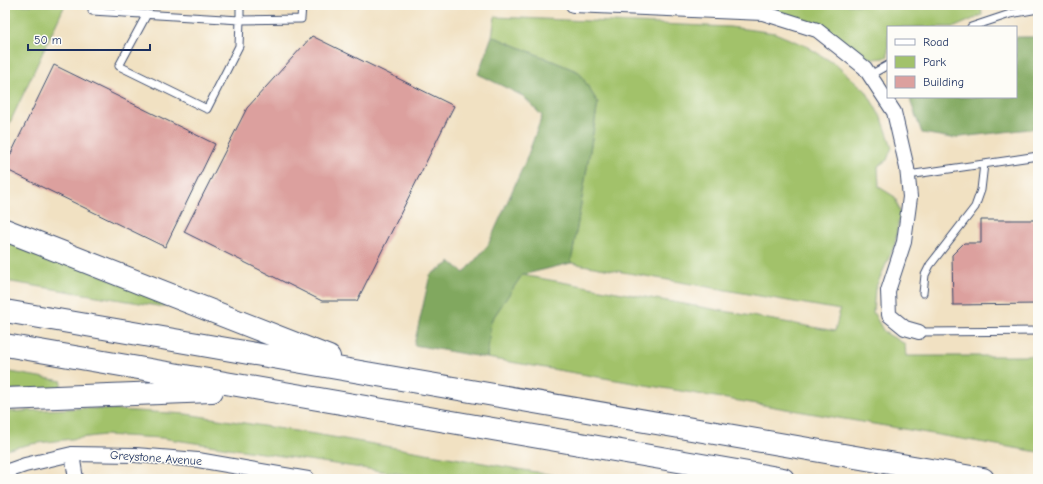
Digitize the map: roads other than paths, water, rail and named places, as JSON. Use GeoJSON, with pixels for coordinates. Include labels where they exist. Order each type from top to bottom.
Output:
{"type":"FeatureCollection","features":[{"type":"Feature","properties":{"kind":"highway"},"geometry":{"type":"LineString","coordinates":[[5,230],[371,374]]}},
{"type":"Feature","properties":{"kind":"highway"},"geometry":{"type":"LineString","coordinates":[[5,311],[983,479]]}},
{"type":"Feature","properties":{"kind":"highway"},"geometry":{"type":"LineString","coordinates":[[5,345],[259,390],[783,479]]}},
{"type":"Feature","properties":{"kind":"highway"},"geometry":{"type":"LineString","coordinates":[[5,399],[69,395],[259,390]]}},
{"type":"Feature","properties":{"kind":"street"},"geometry":{"type":"LineString","coordinates":[[572,5],[764,13],[817,30],[865,68],[894,112],[908,175],[910,197],[904,242],[888,291],[889,315],[905,328],[920,332]]}},
{"type":"Feature","properties":{"kind":"street"},"geometry":{"type":"LineString","coordinates":[[72,454],[76,479]]}},
{"type":"Feature","properties":{"kind":"street","name":"Greystone Avenue"},"geometry":{"type":"LineString","coordinates":[[5,472],[24,465],[72,454],[135,455],[198,460],[308,479]]}},
{"type":"Feature","properties":{"kind":"lane"},"geometry":{"type":"LineString","coordinates":[[93,5],[92,11],[240,20],[301,19],[302,5]]}},
{"type":"Feature","properties":{"kind":"lane"},"geometry":{"type":"LineString","coordinates":[[147,14],[119,66],[206,109],[239,46],[240,5]]}},
{"type":"Feature","properties":{"kind":"lane"},"geometry":{"type":"LineString","coordinates":[[974,26],[1010,14],[1038,9]]}},
{"type":"Feature","properties":{"kind":"lane"},"geometry":{"type":"LineString","coordinates":[[870,75],[887,66]]}},
{"type":"Feature","properties":{"kind":"lane"},"geometry":{"type":"LineString","coordinates":[[908,175],[1038,156]]}},
{"type":"Feature","properties":{"kind":"lane"},"geometry":{"type":"LineString","coordinates":[[923,293],[925,275],[930,265],[975,207],[981,190],[984,164]]}},
{"type":"Feature","properties":{"kind":"lane"},"geometry":{"type":"LineString","coordinates":[[920,332],[1038,331]]}}]}
